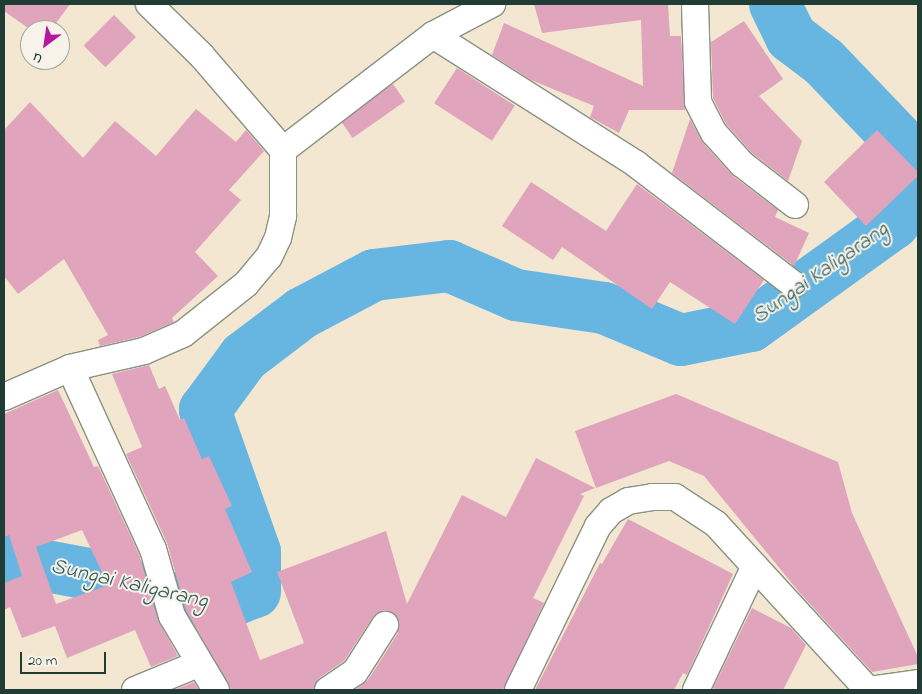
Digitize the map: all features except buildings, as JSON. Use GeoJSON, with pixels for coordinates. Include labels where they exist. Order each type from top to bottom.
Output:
{"type":"FeatureCollection","features":[{"type":"Feature","properties":{"kind":"street"},"geometry":{"type":"LineString","coordinates":[[4,397],[70,368],[144,351],[183,334],[246,284],[269,257],[278,238],[283,216],[283,150],[201,55],[149,4]]}},
{"type":"Feature","properties":{"kind":"street"},"geometry":{"type":"LineString","coordinates":[[283,150],[433,36],[492,4]]}},
{"type":"Feature","properties":{"kind":"street"},"geometry":{"type":"LineString","coordinates":[[695,4],[698,102],[714,133],[742,164],[796,205]]}},
{"type":"Feature","properties":{"kind":"street"},"geometry":{"type":"LineString","coordinates":[[433,36],[636,164],[793,284]]}},
{"type":"Feature","properties":{"kind":"street"},"geometry":{"type":"LineString","coordinates":[[70,368],[153,549],[172,616],[198,664],[216,690]]}},
{"type":"Feature","properties":{"kind":"street"},"geometry":{"type":"LineString","coordinates":[[518,690],[598,526],[611,510],[628,501],[675,497],[716,524],[868,690],[918,683]]}},
{"type":"Feature","properties":{"kind":"street"},"geometry":{"type":"LineString","coordinates":[[696,690],[755,566]]}},
{"type":"Feature","properties":{"kind":"street"},"geometry":{"type":"LineString","coordinates":[[328,690],[356,672],[385,625]]}},
{"type":"Feature","properties":{"kind":"street"},"geometry":{"type":"LineString","coordinates":[[135,690],[198,664]]}},
{"type":"Feature","properties":{"kind":"waterway","name":"Sungai Kaligarang"},"geometry":{"type":"LineString","coordinates":[[775,4],[791,37],[824,62],[918,160]]}},
{"type":"Feature","properties":{"kind":"waterway","name":"Sungai Kaligarang"},"geometry":{"type":"LineString","coordinates":[[4,558],[99,576],[180,601],[222,605],[255,592],[255,552],[205,410],[244,357],[302,313],[374,275],[449,266],[516,295],[604,308],[681,340],[751,326],[894,223],[918,192]]}}]}
